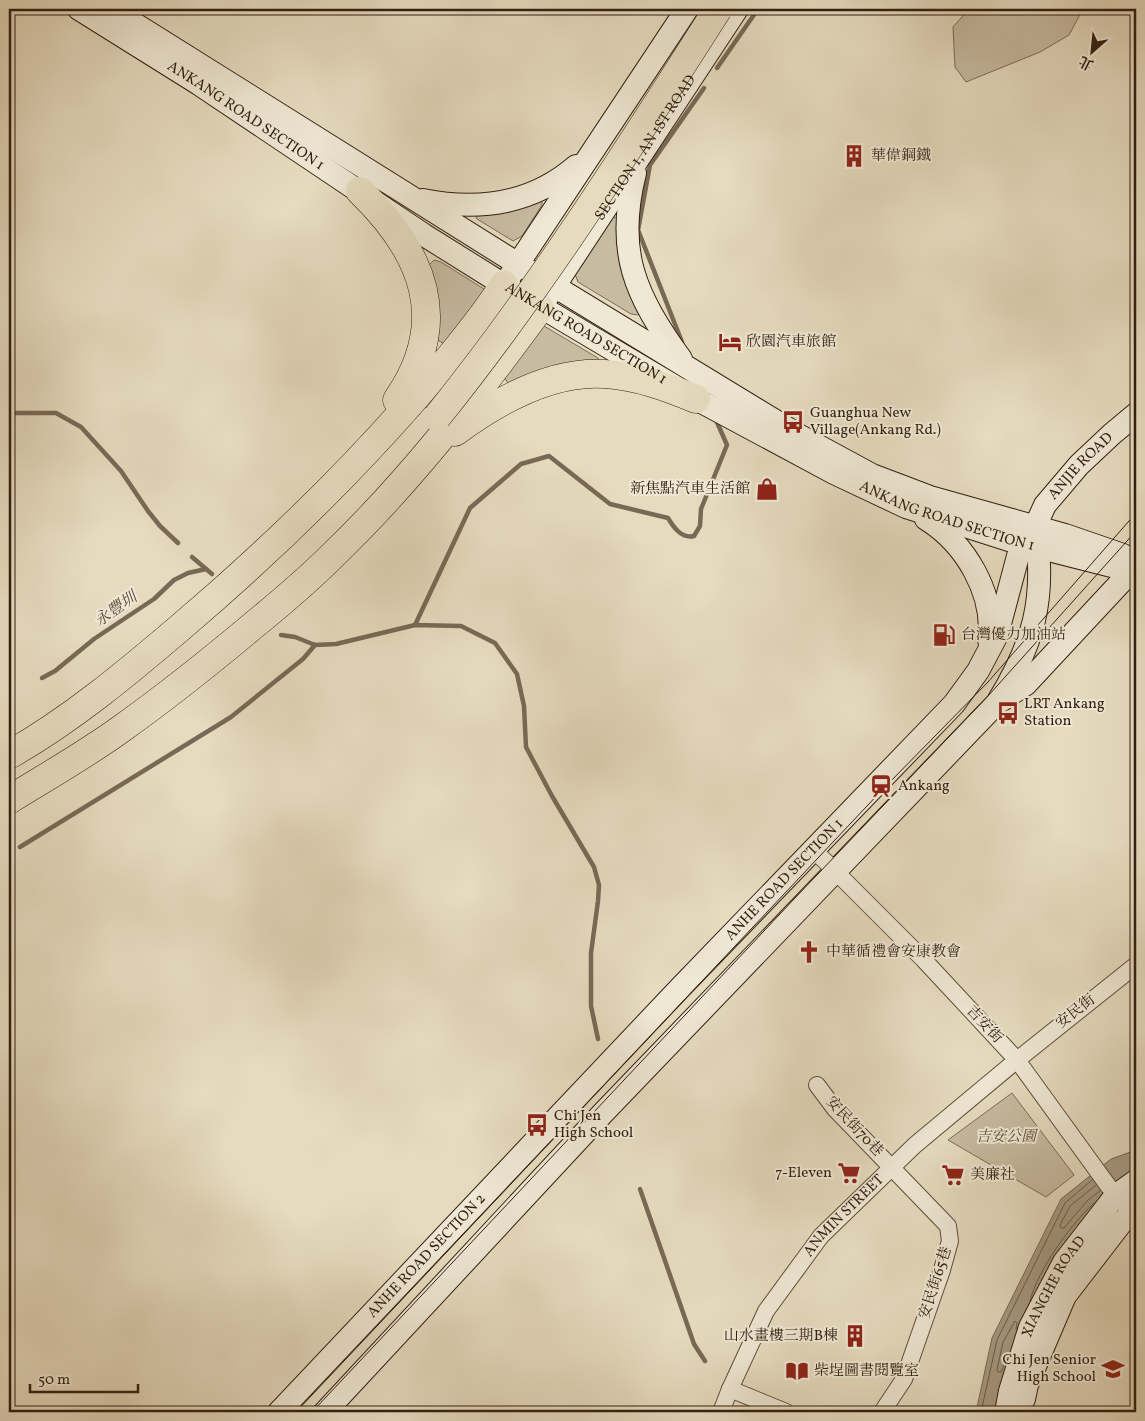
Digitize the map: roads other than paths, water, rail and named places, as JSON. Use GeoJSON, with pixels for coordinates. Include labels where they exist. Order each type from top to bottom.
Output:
{"type":"FeatureCollection","features":[{"type":"Feature","properties":{"kind":"highway"},"geometry":{"type":"LineString","coordinates":[[60,769],[91,736],[179,668],[323,541],[387,476],[501,312],[701,9]]}},
{"type":"Feature","properties":{"kind":"highway"},"geometry":{"type":"LineString","coordinates":[[44,735],[84,720],[126,690],[208,623],[275,566],[328,516],[392,449],[431,413],[521,308],[624,155],[718,9]]}},
{"type":"Feature","properties":{"kind":"highway"},"geometry":{"type":"LineString","coordinates":[[339,481],[400,395],[415,368],[426,325],[424,289],[407,248],[396,230],[360,192]]}},
{"type":"Feature","properties":{"kind":"highway"},"geometry":{"type":"LineString","coordinates":[[9,755],[44,735],[132,669],[284,536],[339,481],[429,382],[477,323],[511,275]]}},
{"type":"Feature","properties":{"kind":"highway"},"geometry":{"type":"LineString","coordinates":[[9,800],[119,730],[177,688],[293,592],[357,532],[418,464],[506,354],[547,297]]}},
{"type":"Feature","properties":{"kind":"highway"},"geometry":{"type":"LineString","coordinates":[[418,464],[444,440],[502,401],[537,384],[563,377],[603,374],[634,378],[667,387],[696,399]]}},
{"type":"Feature","properties":{"kind":"main road","name":"ANKANG ROAD SECTION 1"},"geometry":{"type":"LineString","coordinates":[[79,9],[190,79],[360,192],[511,275],[547,297],[696,399],[834,473],[906,507],[956,524],[1033,539]]}},
{"type":"Feature","properties":{"kind":"main road","name":"ANKANG ROAD SECTION 1"},"geometry":{"type":"LineString","coordinates":[[111,9],[412,198],[511,275]]}},
{"type":"Feature","properties":{"kind":"main road","name":"SECTION 1, AN 1ST ROAD"},"geometry":{"type":"LineString","coordinates":[[547,297],[737,9]]}},
{"type":"Feature","properties":{"kind":"main road"},"geometry":{"type":"LineString","coordinates":[[511,275],[681,18]]}},
{"type":"Feature","properties":{"kind":"main road"},"geometry":{"type":"LineString","coordinates":[[662,47],[696,70]]}},
{"type":"Feature","properties":{"kind":"main road"},"geometry":{"type":"LineString","coordinates":[[412,198],[448,205],[477,205],[505,202],[531,194],[552,184],[593,152]]}},
{"type":"Feature","properties":{"kind":"main road"},"geometry":{"type":"LineString","coordinates":[[640,157],[628,210],[626,234],[630,260],[636,282],[658,328],[688,368]]}},
{"type":"Feature","properties":{"kind":"main road","name":"ANKANG ROAD SECTION 1"},"geometry":{"type":"LineString","coordinates":[[547,297],[688,368],[800,436],[872,475],[1033,539],[1112,566],[1136,560]]}},
{"type":"Feature","properties":{"kind":"main road","name":"ANJIE ROAD"},"geometry":{"type":"LineString","coordinates":[[1033,539],[1045,505],[1079,465],[1136,414]]}},
{"type":"Feature","properties":{"kind":"main road","name":"ANHE ROAD SECTION 1"},"geometry":{"type":"LineString","coordinates":[[906,507],[933,524],[950,538],[975,572],[987,604],[990,624],[987,655]]}},
{"type":"Feature","properties":{"kind":"main road","name":"ANHE ROAD SECTION 1"},"geometry":{"type":"LineString","coordinates":[[574,1100],[954,704],[968,687],[987,655],[1002,620],[1013,572],[1033,539]]}},
{"type":"Feature","properties":{"kind":"main road","name":"ANHE ROAD SECTION 1"},"geometry":{"type":"LineString","coordinates":[[326,1412],[589,1127],[997,703],[1024,654],[1032,631],[1040,589],[1033,539]]}},
{"type":"Feature","properties":{"kind":"main road","name":"ANHE ROAD SECTION 1"},"geometry":{"type":"LineString","coordinates":[[997,703],[1026,684],[1136,566]]}},
{"type":"Feature","properties":{"kind":"main road","name":"ANHE ROAD SECTION 2"},"geometry":{"type":"LineString","coordinates":[[278,1412],[574,1100]]}},
{"type":"Feature","properties":{"kind":"main road","name":"XIANGHE ROAD"},"geometry":{"type":"LineString","coordinates":[[1006,1412],[1010,1391],[1030,1327],[1064,1262],[1112,1191],[1136,1181]]}},
{"type":"Feature","properties":{"kind":"main road","name":"XIANGHE ROAD"},"geometry":{"type":"LineString","coordinates":[[1021,1412],[1027,1384],[1065,1296],[1122,1222],[1135,1213]]}},
{"type":"Feature","properties":{"kind":"street","name":"吉安街"},"geometry":{"type":"LineString","coordinates":[[813,849],[924,960],[1017,1060],[1112,1191],[1135,1213]]}},
{"type":"Feature","properties":{"kind":"street","name":"安民街"},"geometry":{"type":"LineString","coordinates":[[1017,1060],[1136,965]]}},
{"type":"Feature","properties":{"kind":"street","name":"ANMIN STREET"},"geometry":{"type":"LineString","coordinates":[[721,1412],[766,1311],[821,1236],[891,1167],[1017,1060]]}},
{"type":"Feature","properties":{"kind":"street","name":"安民街70巷"},"geometry":{"type":"LineString","coordinates":[[817,1085],[835,1109],[891,1167]]}},
{"type":"Feature","properties":{"kind":"street","name":"安民街65巷"},"geometry":{"type":"LineString","coordinates":[[882,1412],[904,1379],[942,1270],[950,1241],[948,1226],[891,1167]]}},
{"type":"Feature","properties":{"kind":"street"},"geometry":{"type":"LineString","coordinates":[[730,1389],[786,1412]]}},
{"type":"Feature","properties":{"kind":"water"},"geometry":{"type":"Polygon","coordinates":[[[1136,1150],[1136,1185],[1006,1412],[976,1412],[992,1338],[1061,1199],[1111,1159],[1136,1150]]]}},
{"type":"Feature","properties":{"kind":"waterway"},"geometry":{"type":"LineString","coordinates":[[717,68],[758,9]]}},
{"type":"Feature","properties":{"kind":"waterway"},"geometry":{"type":"LineString","coordinates":[[682,342],[638,230],[650,165],[704,88]]}},
{"type":"Feature","properties":{"kind":"waterway"},"geometry":{"type":"LineString","coordinates":[[9,413],[56,413],[81,427],[121,471],[160,526],[178,543]]}},
{"type":"Feature","properties":{"kind":"waterway"},"geometry":{"type":"LineString","coordinates":[[415,625],[470,508],[521,464],[549,456],[610,504],[668,518],[682,534],[694,536],[700,526],[701,509],[727,445],[716,420]]}},
{"type":"Feature","properties":{"kind":"waterway"},"geometry":{"type":"LineString","coordinates":[[192,557],[212,574]]}},
{"type":"Feature","properties":{"kind":"waterway","name":"永豐圳"},"geometry":{"type":"LineString","coordinates":[[42,678],[55,671],[94,639],[154,599],[174,580],[188,573],[206,569]]}},
{"type":"Feature","properties":{"kind":"waterway"},"geometry":{"type":"LineString","coordinates":[[281,635],[295,637],[315,645],[336,644],[415,625],[461,626],[495,643],[517,674],[524,706],[526,747],[552,796],[594,867],[599,885],[591,953],[591,1006],[598,1039]]}},
{"type":"Feature","properties":{"kind":"waterway"},"geometry":{"type":"LineString","coordinates":[[20,847],[231,717],[303,659],[315,645]]}},
{"type":"Feature","properties":{"kind":"waterway"},"geometry":{"type":"LineString","coordinates":[[640,1189],[694,1344],[705,1361]]}},
{"type":"Feature","properties":{"kind":"tram line"},"geometry":{"type":"LineString","coordinates":[[296,1412],[883,789],[988,682],[1136,513]]}},
{"type":"Feature","properties":{"kind":"tram line"},"geometry":{"type":"LineString","coordinates":[[312,1412],[795,898],[988,696],[1136,531]]}},
{"type":"Feature","properties":{"kind":"place","name":"華偉鋼鐵"},"geometry":{"type":"Point","coordinates":[854,156]}},
{"type":"Feature","properties":{"kind":"place","name":"欣園汽車旅館"},"geometry":{"type":"Point","coordinates":[730,342]}},
{"type":"Feature","properties":{"kind":"place","name":"Guanghua New Village(Ankang Rd.)"},"geometry":{"type":"Point","coordinates":[793,422]}},
{"type":"Feature","properties":{"kind":"place","name":"新焦點汽車生活館"},"geometry":{"type":"Point","coordinates":[767,489]}},
{"type":"Feature","properties":{"kind":"place","name":"台灣優力加油站"},"geometry":{"type":"Point","coordinates":[944,635]}},
{"type":"Feature","properties":{"kind":"place","name":"LRT Ankang Station"},"geometry":{"type":"Point","coordinates":[1008,713]}},
{"type":"Feature","properties":{"kind":"place","name":"Ankang"},"geometry":{"type":"Point","coordinates":[881,786]}},
{"type":"Feature","properties":{"kind":"place","name":"中華循禮會安康教會"},"geometry":{"type":"Point","coordinates":[809,952]}},
{"type":"Feature","properties":{"kind":"place","name":"Chi Jen High School"},"geometry":{"type":"Point","coordinates":[537,1125]}},
{"type":"Feature","properties":{"kind":"place","name":"7-Eleven"},"geometry":{"type":"Point","coordinates":[849,1173]}},
{"type":"Feature","properties":{"kind":"place","name":"美廉社"},"geometry":{"type":"Point","coordinates":[953,1175]}},
{"type":"Feature","properties":{"kind":"place","name":"山水畫樓三期B棟"},"geometry":{"type":"Point","coordinates":[855,1336]}},
{"type":"Feature","properties":{"kind":"place","name":"Chi Jen Senior High School"},"geometry":{"type":"Point","coordinates":[1113,1369]}},
{"type":"Feature","properties":{"kind":"place","name":"柴埕圖書閱覽室"},"geometry":{"type":"Point","coordinates":[797,1371]}},
{"type":"Feature","properties":{"kind":"park label","name":"吉安公園"},"geometry":{"type":"Point","coordinates":[1006,1137]}}]}
